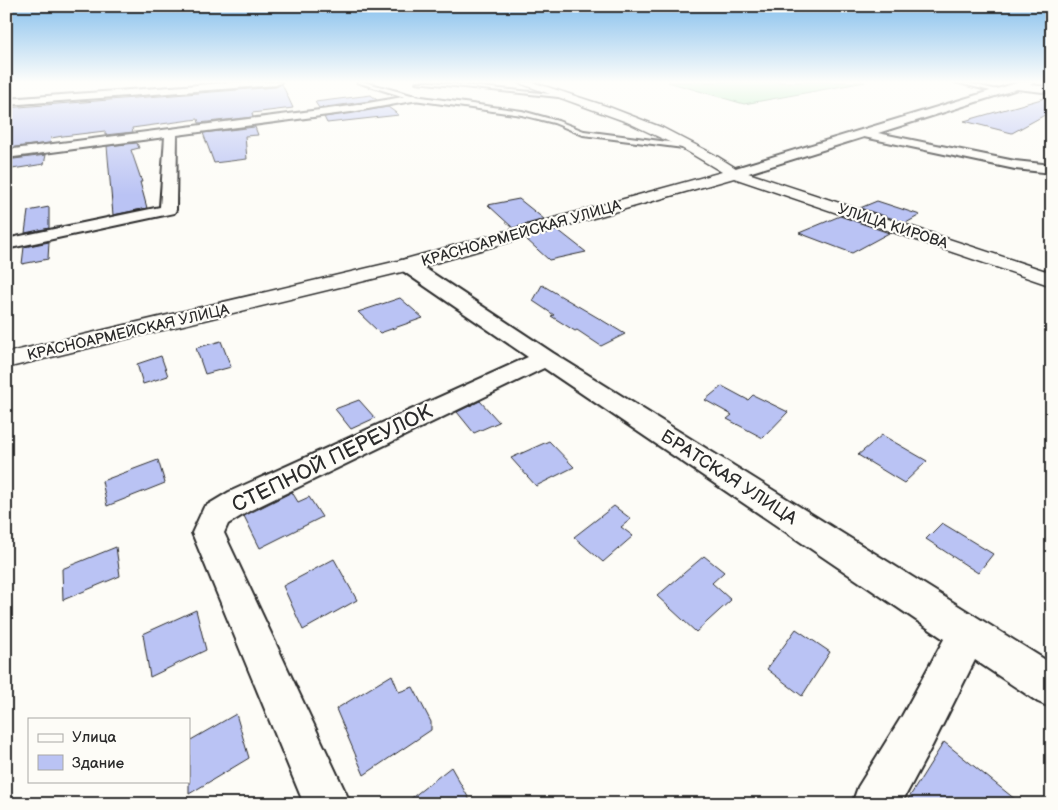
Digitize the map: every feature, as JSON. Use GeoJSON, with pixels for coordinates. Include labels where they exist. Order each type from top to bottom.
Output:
{"type":"FeatureCollection","features":[{"type":"Feature","properties":{"kind":"street"},"geometry":{"type":"LineString","coordinates":[[192,130],[215,120]]}},
{"type":"Feature","properties":{"kind":"street"},"geometry":{"type":"LineString","coordinates":[[6,154],[269,120]]}},
{"type":"Feature","properties":{"kind":"street","name":"УЛИЦА КИРОВА"},"geometry":{"type":"LineString","coordinates":[[634,120],[691,147],[734,173],[1052,280]]}},
{"type":"Feature","properties":{"kind":"street","name":"КРАСНОАРМЕЙСКАЯ УЛИЦА"},"geometry":{"type":"LineString","coordinates":[[6,361],[407,265],[734,173],[910,120]]}},
{"type":"Feature","properties":{"kind":"street"},"geometry":{"type":"LineString","coordinates":[[6,244],[168,210],[171,133]]}},
{"type":"Feature","properties":{"kind":"street"},"geometry":{"type":"LineString","coordinates":[[866,134],[1015,165],[1052,169]]}},
{"type":"Feature","properties":{"kind":"street","name":"БРАТСКАЯ УЛИЦА"},"geometry":{"type":"LineString","coordinates":[[407,265],[545,358],[1052,688]]}},
{"type":"Feature","properties":{"kind":"street","name":"СТЕПНОЙ ПЕРЕУЛОК"},"geometry":{"type":"LineString","coordinates":[[328,804],[208,533],[216,516],[240,500],[545,358]]}},
{"type":"Feature","properties":{"kind":"street"},"geometry":{"type":"LineString","coordinates":[[875,804],[917,731],[968,633]]}},
{"type":"Feature","properties":{"kind":"lane"},"geometry":{"type":"LineString","coordinates":[[548,120],[583,134],[691,147]]}},
{"type":"Feature","properties":{"kind":"building"},"geometry":{"type":"Polygon","coordinates":[[[6,120],[192,120],[132,128],[133,132],[105,135],[105,131],[63,136],[51,138],[50,143],[6,148],[6,120]]]}},
{"type":"Feature","properties":{"kind":"building"},"geometry":{"type":"Polygon","coordinates":[[[198,120],[228,120],[199,123],[198,120]]]}},
{"type":"Feature","properties":{"kind":"building"},"geometry":{"type":"Polygon","coordinates":[[[325,120],[356,120],[327,123],[325,120]]]}},
{"type":"Feature","properties":{"kind":"building"},"geometry":{"type":"Polygon","coordinates":[[[968,120],[1036,120],[1012,133],[964,121],[968,120]]]}},
{"type":"Feature","properties":{"kind":"building"},"geometry":{"type":"Polygon","coordinates":[[[255,127],[258,135],[245,136],[247,159],[214,163],[203,133],[255,127]]]}},
{"type":"Feature","properties":{"kind":"building"},"geometry":{"type":"Polygon","coordinates":[[[137,143],[139,148],[131,150],[142,182],[140,182],[147,208],[113,215],[107,146],[137,143]]]}},
{"type":"Feature","properties":{"kind":"building"},"geometry":{"type":"Polygon","coordinates":[[[46,155],[44,164],[6,170],[6,160],[46,155]]]}},
{"type":"Feature","properties":{"kind":"building"},"geometry":{"type":"Polygon","coordinates":[[[519,199],[544,219],[513,228],[488,205],[519,199]]]}},
{"type":"Feature","properties":{"kind":"building"},"geometry":{"type":"Polygon","coordinates":[[[877,201],[920,215],[906,223],[860,208],[877,201]]]}},
{"type":"Feature","properties":{"kind":"building"},"geometry":{"type":"Polygon","coordinates":[[[49,207],[49,228],[25,233],[28,211],[49,207]]]}},
{"type":"Feature","properties":{"kind":"building"},"geometry":{"type":"Polygon","coordinates":[[[840,216],[889,233],[852,253],[799,233],[840,216]]]}},
{"type":"Feature","properties":{"kind":"building"},"geometry":{"type":"Polygon","coordinates":[[[558,230],[586,252],[549,260],[526,239],[558,230]]]}},
{"type":"Feature","properties":{"kind":"building"},"geometry":{"type":"Polygon","coordinates":[[[49,242],[48,259],[22,264],[24,247],[49,242]]]}},
{"type":"Feature","properties":{"kind":"building"},"geometry":{"type":"Polygon","coordinates":[[[542,285],[625,334],[601,346],[577,330],[575,331],[551,316],[554,315],[533,301],[542,285]]]}},
{"type":"Feature","properties":{"kind":"building"},"geometry":{"type":"Polygon","coordinates":[[[400,298],[423,318],[380,333],[358,312],[400,298]]]}},
{"type":"Feature","properties":{"kind":"building"},"geometry":{"type":"Polygon","coordinates":[[[221,341],[231,367],[205,374],[196,348],[221,341]]]}},
{"type":"Feature","properties":{"kind":"building"},"geometry":{"type":"Polygon","coordinates":[[[161,356],[168,376],[143,384],[137,364],[161,356]]]}},
{"type":"Feature","properties":{"kind":"building"},"geometry":{"type":"Polygon","coordinates":[[[722,386],[748,400],[753,395],[788,412],[763,438],[727,419],[732,415],[705,400],[722,386]]]}},
{"type":"Feature","properties":{"kind":"building"},"geometry":{"type":"Polygon","coordinates":[[[359,400],[375,418],[351,429],[335,409],[359,400]]]}},
{"type":"Feature","properties":{"kind":"building"},"geometry":{"type":"Polygon","coordinates":[[[480,401],[499,422],[474,433],[457,412],[480,401]]]}},
{"type":"Feature","properties":{"kind":"building"},"geometry":{"type":"Polygon","coordinates":[[[882,435],[927,461],[904,483],[858,455],[882,435]]]}},
{"type":"Feature","properties":{"kind":"building"},"geometry":{"type":"Polygon","coordinates":[[[549,441],[574,467],[536,486],[511,458],[549,441]]]}},
{"type":"Feature","properties":{"kind":"building"},"geometry":{"type":"Polygon","coordinates":[[[158,460],[165,483],[107,506],[102,481],[158,460]]]}},
{"type":"Feature","properties":{"kind":"building"},"geometry":{"type":"Polygon","coordinates":[[[292,492],[298,502],[309,497],[322,517],[260,548],[244,516],[292,492]]]}},
{"type":"Feature","properties":{"kind":"building"},"geometry":{"type":"Polygon","coordinates":[[[614,506],[631,519],[621,527],[633,536],[603,562],[574,537],[614,506]]]}},
{"type":"Feature","properties":{"kind":"building"},"geometry":{"type":"Polygon","coordinates":[[[942,523],[993,554],[978,573],[926,539],[942,523]]]}},
{"type":"Feature","properties":{"kind":"building"},"geometry":{"type":"Polygon","coordinates":[[[116,547],[120,576],[63,600],[62,569],[116,547]]]}},
{"type":"Feature","properties":{"kind":"building"},"geometry":{"type":"Polygon","coordinates":[[[704,556],[724,572],[712,583],[731,600],[696,632],[657,596],[704,556]]]}},
{"type":"Feature","properties":{"kind":"building"},"geometry":{"type":"Polygon","coordinates":[[[334,559],[357,600],[303,630],[283,586],[334,559]]]}},
{"type":"Feature","properties":{"kind":"building"},"geometry":{"type":"Polygon","coordinates":[[[196,610],[206,650],[150,677],[143,634],[196,610]]]}},
{"type":"Feature","properties":{"kind":"building"},"geometry":{"type":"Polygon","coordinates":[[[796,629],[830,652],[802,696],[767,669],[796,629]]]}},
{"type":"Feature","properties":{"kind":"building"},"geometry":{"type":"Polygon","coordinates":[[[392,675],[399,692],[413,687],[431,722],[431,730],[364,775],[336,709],[392,675]]]}},
{"type":"Feature","properties":{"kind":"building"},"geometry":{"type":"Polygon","coordinates":[[[236,714],[249,758],[189,794],[190,740],[236,714]]]}},
{"type":"Feature","properties":{"kind":"building"},"geometry":{"type":"Polygon","coordinates":[[[944,742],[1021,804],[905,804],[944,742]]]}},
{"type":"Feature","properties":{"kind":"building"},"geometry":{"type":"Polygon","coordinates":[[[451,767],[472,804],[404,804],[451,767]]]}}]}
